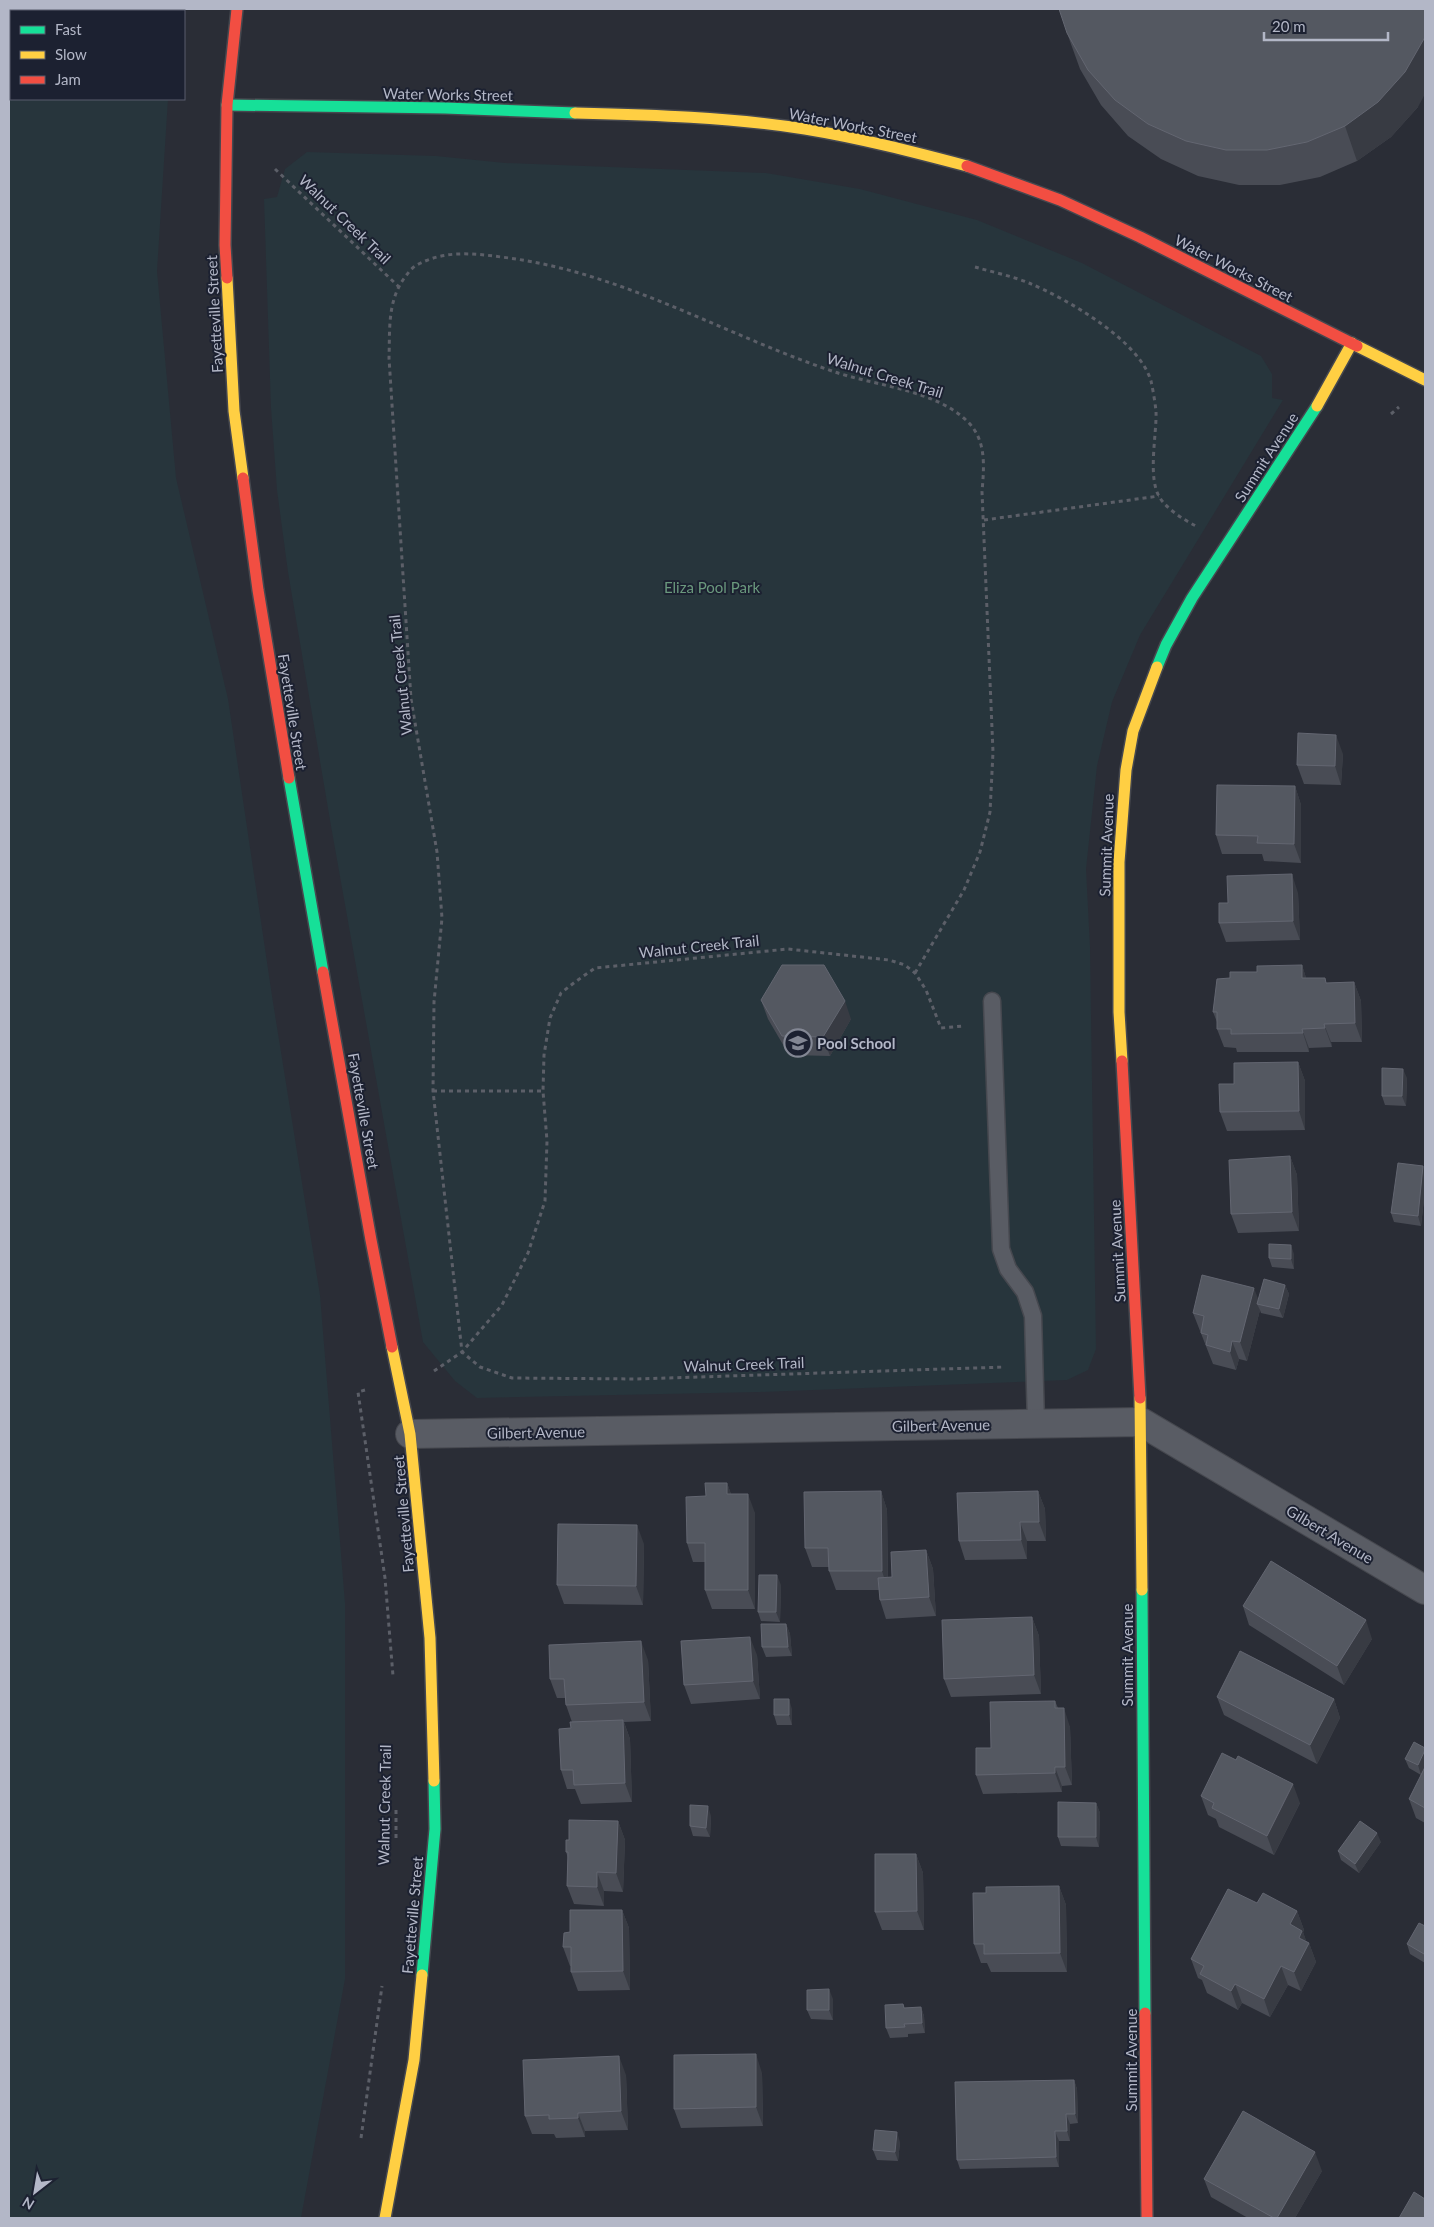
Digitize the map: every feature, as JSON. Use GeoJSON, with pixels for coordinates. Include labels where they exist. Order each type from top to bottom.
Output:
{"type":"FeatureCollection","features":[{"type":"Feature","properties":{"kind":"street","name":"Fayetteville Street"},"geometry":{"type":"LineString","coordinates":[[237,9],[227,105],[225,245],[234,411],[258,590],[284,753],[371,1240],[410,1434],[430,1638],[434,1829],[414,2060],[385,2218]]}},
{"type":"Feature","properties":{"kind":"street","name":"Water Works Street"},"geometry":{"type":"LineString","coordinates":[[227,105],[445,108],[701,117],[805,129],[901,148],[984,171],[1060,200],[1425,380]]}},
{"type":"Feature","properties":{"kind":"street","name":"Summit Avenue"},"geometry":{"type":"LineString","coordinates":[[1147,2218],[1140,1422],[1119,1012],[1119,862],[1121,815],[1126,770],[1134,731],[1166,645],[1192,598],[1319,403],[1352,343]]}},
{"type":"Feature","properties":{"kind":"street","name":"Gilbert Avenue"},"geometry":{"type":"LineString","coordinates":[[410,1434],[1140,1422],[1425,1590]]}},
{"type":"Feature","properties":{"kind":"lane"},"geometry":{"type":"LineString","coordinates":[[992,1001],[1001,1249],[1008,1269],[1025,1292],[1033,1316],[1036,1423]]}},
{"type":"Feature","properties":{"kind":"path","name":"Walnut Creek Trail"},"geometry":{"type":"LineString","coordinates":[[275,169],[398,286]]}},
{"type":"Feature","properties":{"kind":"path","name":"Walnut Creek Trail"},"geometry":{"type":"LineString","coordinates":[[433,1371],[462,1352],[502,1305],[528,1253],[545,1200],[547,1141],[543,1091],[544,1055],[550,1018],[561,993],[595,968],[788,949],[889,960],[905,966],[915,973],[964,890],[980,852],[990,812],[994,752],[982,492],[984,458],[979,438],[968,421],[951,408],[931,398],[834,372],[605,279],[523,259],[465,252],[437,256],[413,267],[398,286],[391,307],[389,358],[411,699],[437,852],[442,918],[434,1002],[433,1091],[462,1352],[480,1367],[512,1378],[637,1379],[1035,1366]]}},
{"type":"Feature","properties":{"kind":"path"},"geometry":{"type":"LineString","coordinates":[[974,267],[1029,283],[1078,309],[1117,336],[1136,354],[1150,380],[1156,410],[1155,483],[1159,496],[1165,504],[1192,524],[1227,543]]}},
{"type":"Feature","properties":{"kind":"path"},"geometry":{"type":"LineString","coordinates":[[984,520],[1159,496]]}},
{"type":"Feature","properties":{"kind":"path"},"geometry":{"type":"LineString","coordinates":[[915,973],[926,990],[941,1028],[992,1024]]}},
{"type":"Feature","properties":{"kind":"path"},"geometry":{"type":"LineString","coordinates":[[433,1091],[543,1091]]}},
{"type":"Feature","properties":{"kind":"path"},"geometry":{"type":"LineString","coordinates":[[358,1392],[385,1578],[393,1676]]}},
{"type":"Feature","properties":{"kind":"path","name":"Walnut Creek Trail"},"geometry":{"type":"LineString","coordinates":[[396,1803],[396,1842]]}},
{"type":"Feature","properties":{"kind":"path"},"geometry":{"type":"LineString","coordinates":[[360,2145],[384,1977]]}},
{"type":"Feature","properties":{"kind":"green space"},"geometry":{"type":"Polygon","coordinates":[[[9,9],[175,9],[10,10],[10,100],[168,100],[157,271],[176,478],[228,699],[272,996],[320,1295],[345,1603],[345,1979],[301,2218],[9,2218],[9,9]]]}},
{"type":"Feature","properties":{"kind":"green space","name":"Eliza Pool Park"},"geometry":{"type":"Polygon","coordinates":[[[307,152],[436,156],[505,163],[766,173],[860,189],[977,220],[1082,263],[1261,356],[1272,374],[1272,398],[1283,400],[1140,635],[1112,702],[1097,766],[1086,869],[1090,947],[1096,1349],[1088,1370],[1067,1380],[759,1392],[477,1398],[455,1381],[423,1342],[331,826],[288,572],[277,490],[271,408],[264,199],[277,197],[285,169],[307,152]]]}},
{"type":"Feature","properties":{"kind":"building"},"geometry":{"type":"Polygon","coordinates":[[[1059,9],[1425,9],[1425,37],[1405,72],[1378,102],[1345,126],[1307,142],[1267,150],[1226,150],[1186,141],[1148,124],[1115,100],[1088,70],[1067,33],[1059,9]]]}},
{"type":"Feature","properties":{"kind":"building"},"geometry":{"type":"Polygon","coordinates":[[[1298,733],[1336,735],[1335,766],[1297,765],[1298,733]]]}},
{"type":"Feature","properties":{"kind":"building"},"geometry":{"type":"Polygon","coordinates":[[[1217,785],[1295,786],[1294,844],[1257,843],[1258,836],[1216,835],[1217,785]]]}},
{"type":"Feature","properties":{"kind":"building"},"geometry":{"type":"Polygon","coordinates":[[[1292,874],[1293,921],[1219,923],[1219,903],[1228,903],[1227,876],[1292,874]]]}},
{"type":"Feature","properties":{"kind":"building"},"geometry":{"type":"Polygon","coordinates":[[[782,965],[824,965],[845,1001],[823,1037],[782,1036],[761,1000],[782,965]]]}},
{"type":"Feature","properties":{"kind":"building"},"geometry":{"type":"Polygon","coordinates":[[[1302,965],[1302,978],[1325,978],[1326,983],[1354,982],[1355,1023],[1324,1024],[1325,1028],[1302,1029],[1303,1033],[1231,1034],[1231,1029],[1217,1029],[1217,1012],[1213,1012],[1217,979],[1230,978],[1230,972],[1257,972],[1257,966],[1302,965]]]}},
{"type":"Feature","properties":{"kind":"building"},"geometry":{"type":"Polygon","coordinates":[[[1298,1062],[1299,1111],[1220,1112],[1219,1084],[1234,1084],[1234,1063],[1298,1062]]]}},
{"type":"Feature","properties":{"kind":"building"},"geometry":{"type":"Polygon","coordinates":[[[1382,1068],[1403,1069],[1402,1096],[1382,1096],[1382,1068]]]}},
{"type":"Feature","properties":{"kind":"building"},"geometry":{"type":"Polygon","coordinates":[[[1290,1156],[1292,1212],[1231,1214],[1229,1160],[1290,1156]]]}},
{"type":"Feature","properties":{"kind":"building"},"geometry":{"type":"Polygon","coordinates":[[[1398,1163],[1423,1166],[1418,1216],[1391,1213],[1398,1163]]]}},
{"type":"Feature","properties":{"kind":"building"},"geometry":{"type":"Polygon","coordinates":[[[1269,1244],[1291,1245],[1291,1259],[1269,1258],[1269,1244]]]}},
{"type":"Feature","properties":{"kind":"building"},"geometry":{"type":"Polygon","coordinates":[[[1202,1275],[1254,1288],[1240,1342],[1232,1341],[1230,1352],[1206,1345],[1208,1335],[1201,1333],[1204,1316],[1193,1313],[1202,1275]]]}},
{"type":"Feature","properties":{"kind":"building"},"geometry":{"type":"Polygon","coordinates":[[[1264,1279],[1285,1285],[1279,1309],[1257,1304],[1264,1279]]]}},
{"type":"Feature","properties":{"kind":"building"},"geometry":{"type":"Polygon","coordinates":[[[705,1483],[727,1483],[727,1494],[748,1494],[748,1590],[705,1590],[705,1543],[687,1543],[686,1497],[706,1496],[705,1483]]]}},
{"type":"Feature","properties":{"kind":"building"},"geometry":{"type":"Polygon","coordinates":[[[881,1491],[882,1571],[829,1571],[828,1548],[805,1548],[804,1492],[881,1491]]]}},
{"type":"Feature","properties":{"kind":"building"},"geometry":{"type":"Polygon","coordinates":[[[1038,1491],[1039,1522],[1020,1522],[1021,1540],[959,1541],[957,1493],[1038,1491]]]}},
{"type":"Feature","properties":{"kind":"building"},"geometry":{"type":"Polygon","coordinates":[[[558,1524],[637,1525],[636,1586],[557,1585],[558,1524]]]}},
{"type":"Feature","properties":{"kind":"building"},"geometry":{"type":"Polygon","coordinates":[[[926,1550],[929,1597],[880,1600],[878,1578],[892,1577],[891,1552],[926,1550]]]}},
{"type":"Feature","properties":{"kind":"building"},"geometry":{"type":"Polygon","coordinates":[[[1271,1561],[1366,1620],[1337,1666],[1243,1606],[1271,1561]]]}},
{"type":"Feature","properties":{"kind":"building"},"geometry":{"type":"Polygon","coordinates":[[[759,1575],[777,1575],[776,1612],[758,1612],[759,1575]]]}},
{"type":"Feature","properties":{"kind":"building"},"geometry":{"type":"Polygon","coordinates":[[[1032,1617],[1034,1675],[944,1679],[942,1620],[1032,1617]]]}},
{"type":"Feature","properties":{"kind":"building"},"geometry":{"type":"Polygon","coordinates":[[[761,1624],[786,1624],[788,1647],[762,1647],[761,1624]]]}},
{"type":"Feature","properties":{"kind":"building"},"geometry":{"type":"Polygon","coordinates":[[[750,1637],[753,1681],[684,1685],[681,1641],[750,1637]]]}},
{"type":"Feature","properties":{"kind":"building"},"geometry":{"type":"Polygon","coordinates":[[[641,1641],[644,1702],[566,1705],[564,1679],[550,1679],[549,1645],[641,1641]]]}},
{"type":"Feature","properties":{"kind":"building"},"geometry":{"type":"Polygon","coordinates":[[[1240,1651],[1334,1699],[1310,1745],[1217,1697],[1240,1651]]]}},
{"type":"Feature","properties":{"kind":"building"},"geometry":{"type":"Polygon","coordinates":[[[774,1699],[789,1699],[789,1715],[774,1715],[774,1699]]]}},
{"type":"Feature","properties":{"kind":"building"},"geometry":{"type":"Polygon","coordinates":[[[1055,1701],[1055,1708],[1064,1708],[1065,1767],[1055,1767],[1055,1773],[976,1775],[976,1748],[991,1748],[990,1702],[1055,1701]]]}},
{"type":"Feature","properties":{"kind":"building"},"geometry":{"type":"Polygon","coordinates":[[[623,1720],[625,1783],[574,1785],[573,1770],[561,1770],[559,1729],[571,1728],[570,1722],[623,1720]]]}},
{"type":"Feature","properties":{"kind":"building"},"geometry":{"type":"Polygon","coordinates":[[[1414,1742],[1425,1748],[1418,1765],[1405,1759],[1414,1742]]]}},
{"type":"Feature","properties":{"kind":"building"},"geometry":{"type":"Polygon","coordinates":[[[1222,1753],[1236,1760],[1238,1756],[1293,1784],[1267,1836],[1212,1808],[1214,1803],[1201,1796],[1222,1753]]]}},
{"type":"Feature","properties":{"kind":"building"},"geometry":{"type":"Polygon","coordinates":[[[1425,1767],[1425,1808],[1409,1799],[1425,1767]]]}},
{"type":"Feature","properties":{"kind":"building"},"geometry":{"type":"Polygon","coordinates":[[[1058,1802],[1096,1803],[1096,1837],[1058,1837],[1058,1802]]]}},
{"type":"Feature","properties":{"kind":"building"},"geometry":{"type":"Polygon","coordinates":[[[690,1805],[708,1806],[706,1828],[690,1826],[690,1805]]]}},
{"type":"Feature","properties":{"kind":"building"},"geometry":{"type":"Polygon","coordinates":[[[569,1820],[618,1821],[616,1873],[597,1872],[597,1887],[567,1886],[568,1852],[566,1852],[566,1840],[569,1840],[569,1820]]]}},
{"type":"Feature","properties":{"kind":"building"},"geometry":{"type":"Polygon","coordinates":[[[1360,1821],[1377,1833],[1355,1864],[1338,1851],[1360,1821]]]}},
{"type":"Feature","properties":{"kind":"building"},"geometry":{"type":"Polygon","coordinates":[[[875,1854],[916,1854],[917,1911],[875,1912],[875,1854]]]}},
{"type":"Feature","properties":{"kind":"building"},"geometry":{"type":"Polygon","coordinates":[[[1059,1886],[1060,1953],[984,1954],[984,1944],[974,1944],[973,1893],[986,1893],[986,1887],[1059,1886]]]}},
{"type":"Feature","properties":{"kind":"building"},"geometry":{"type":"Polygon","coordinates":[[[1228,1889],[1257,1903],[1263,1893],[1297,1911],[1290,1924],[1302,1931],[1299,1938],[1309,1943],[1294,1972],[1281,1966],[1264,1999],[1235,1984],[1231,1991],[1200,1974],[1204,1966],[1191,1959],[1228,1889]]]}},
{"type":"Feature","properties":{"kind":"building"},"geometry":{"type":"Polygon","coordinates":[[[570,1910],[622,1910],[623,1971],[571,1972],[571,1947],[563,1947],[564,1933],[570,1932],[570,1910]]]}},
{"type":"Feature","properties":{"kind":"building"},"geometry":{"type":"Polygon","coordinates":[[[1419,1923],[1425,1926],[1424,1954],[1407,1944],[1419,1923]]]}},
{"type":"Feature","properties":{"kind":"building"},"geometry":{"type":"Polygon","coordinates":[[[829,1989],[829,2010],[807,2010],[807,1990],[829,1989]]]}},
{"type":"Feature","properties":{"kind":"building"},"geometry":{"type":"Polygon","coordinates":[[[903,2004],[904,2008],[921,2007],[922,2023],[904,2024],[905,2027],[886,2028],[885,2005],[903,2004]]]}},
{"type":"Feature","properties":{"kind":"building"},"geometry":{"type":"Polygon","coordinates":[[[756,2054],[756,2107],[674,2109],[674,2055],[756,2054]]]}},
{"type":"Feature","properties":{"kind":"building"},"geometry":{"type":"Polygon","coordinates":[[[619,2056],[621,2111],[578,2113],[578,2118],[549,2119],[549,2115],[525,2116],[523,2060],[619,2056]]]}},
{"type":"Feature","properties":{"kind":"building"},"geometry":{"type":"Polygon","coordinates":[[[1074,2080],[1075,2114],[1066,2114],[1067,2131],[1055,2131],[1056,2157],[957,2160],[955,2082],[1074,2080]]]}},
{"type":"Feature","properties":{"kind":"building"},"geometry":{"type":"Polygon","coordinates":[[[1243,2111],[1315,2152],[1277,2218],[1204,2179],[1243,2111]]]}},
{"type":"Feature","properties":{"kind":"building"},"geometry":{"type":"Polygon","coordinates":[[[875,2130],[897,2132],[895,2152],[873,2150],[875,2130]]]}},
{"type":"Feature","properties":{"kind":"building"},"geometry":{"type":"Polygon","coordinates":[[[1414,2192],[1425,2199],[1425,2218],[1399,2218],[1414,2192]]]}},
{"type":"Feature","properties":{"kind":"traffic: fast"},"geometry":{"type":"LineString","coordinates":[[227,105],[445,108],[575,113]]}},
{"type":"Feature","properties":{"kind":"traffic: fast"},"geometry":{"type":"LineString","coordinates":[[1157,667],[1166,645],[1192,598],[1317,406]]}},
{"type":"Feature","properties":{"kind":"traffic: fast"},"geometry":{"type":"LineString","coordinates":[[289,778],[323,972]]}},
{"type":"Feature","properties":{"kind":"traffic: fast"},"geometry":{"type":"LineString","coordinates":[[1142,1590],[1145,2013]]}},
{"type":"Feature","properties":{"kind":"traffic: fast"},"geometry":{"type":"LineString","coordinates":[[422,1975],[435,1829],[434,1781]]}},
{"type":"Feature","properties":{"kind":"traffic: slow"},"geometry":{"type":"LineString","coordinates":[[575,113],[690,117],[776,125],[866,141],[967,166]]}},
{"type":"Feature","properties":{"kind":"traffic: slow"},"geometry":{"type":"LineString","coordinates":[[227,278],[234,411],[243,478]]}},
{"type":"Feature","properties":{"kind":"traffic: slow"},"geometry":{"type":"LineString","coordinates":[[1317,406],[1352,343]]}},
{"type":"Feature","properties":{"kind":"traffic: slow"},"geometry":{"type":"LineString","coordinates":[[1357,346],[1425,380]]}},
{"type":"Feature","properties":{"kind":"traffic: slow"},"geometry":{"type":"LineString","coordinates":[[1122,1061],[1119,1012],[1119,862],[1126,770],[1133,731],[1157,667]]}},
{"type":"Feature","properties":{"kind":"traffic: slow"},"geometry":{"type":"LineString","coordinates":[[392,1347],[410,1434],[430,1638],[434,1781]]}},
{"type":"Feature","properties":{"kind":"traffic: slow"},"geometry":{"type":"LineString","coordinates":[[1140,1398],[1142,1590]]}},
{"type":"Feature","properties":{"kind":"traffic: slow"},"geometry":{"type":"LineString","coordinates":[[385,2218],[414,2060],[422,1975]]}},
{"type":"Feature","properties":{"kind":"traffic: jam"},"geometry":{"type":"LineString","coordinates":[[227,278],[225,245],[227,105],[237,9]]}},
{"type":"Feature","properties":{"kind":"traffic: jam"},"geometry":{"type":"LineString","coordinates":[[967,166],[1060,200],[1140,237],[1357,346]]}},
{"type":"Feature","properties":{"kind":"traffic: jam"},"geometry":{"type":"LineString","coordinates":[[243,478],[258,590],[289,778]]}},
{"type":"Feature","properties":{"kind":"traffic: jam"},"geometry":{"type":"LineString","coordinates":[[323,972],[392,1347]]}},
{"type":"Feature","properties":{"kind":"traffic: jam"},"geometry":{"type":"LineString","coordinates":[[1122,1061],[1140,1398]]}},
{"type":"Feature","properties":{"kind":"traffic: jam"},"geometry":{"type":"LineString","coordinates":[[1145,2013],[1147,2218]]}},
{"type":"Feature","properties":{"kind":"place","name":"Pool School"},"geometry":{"type":"Point","coordinates":[798,1043]}}]}
